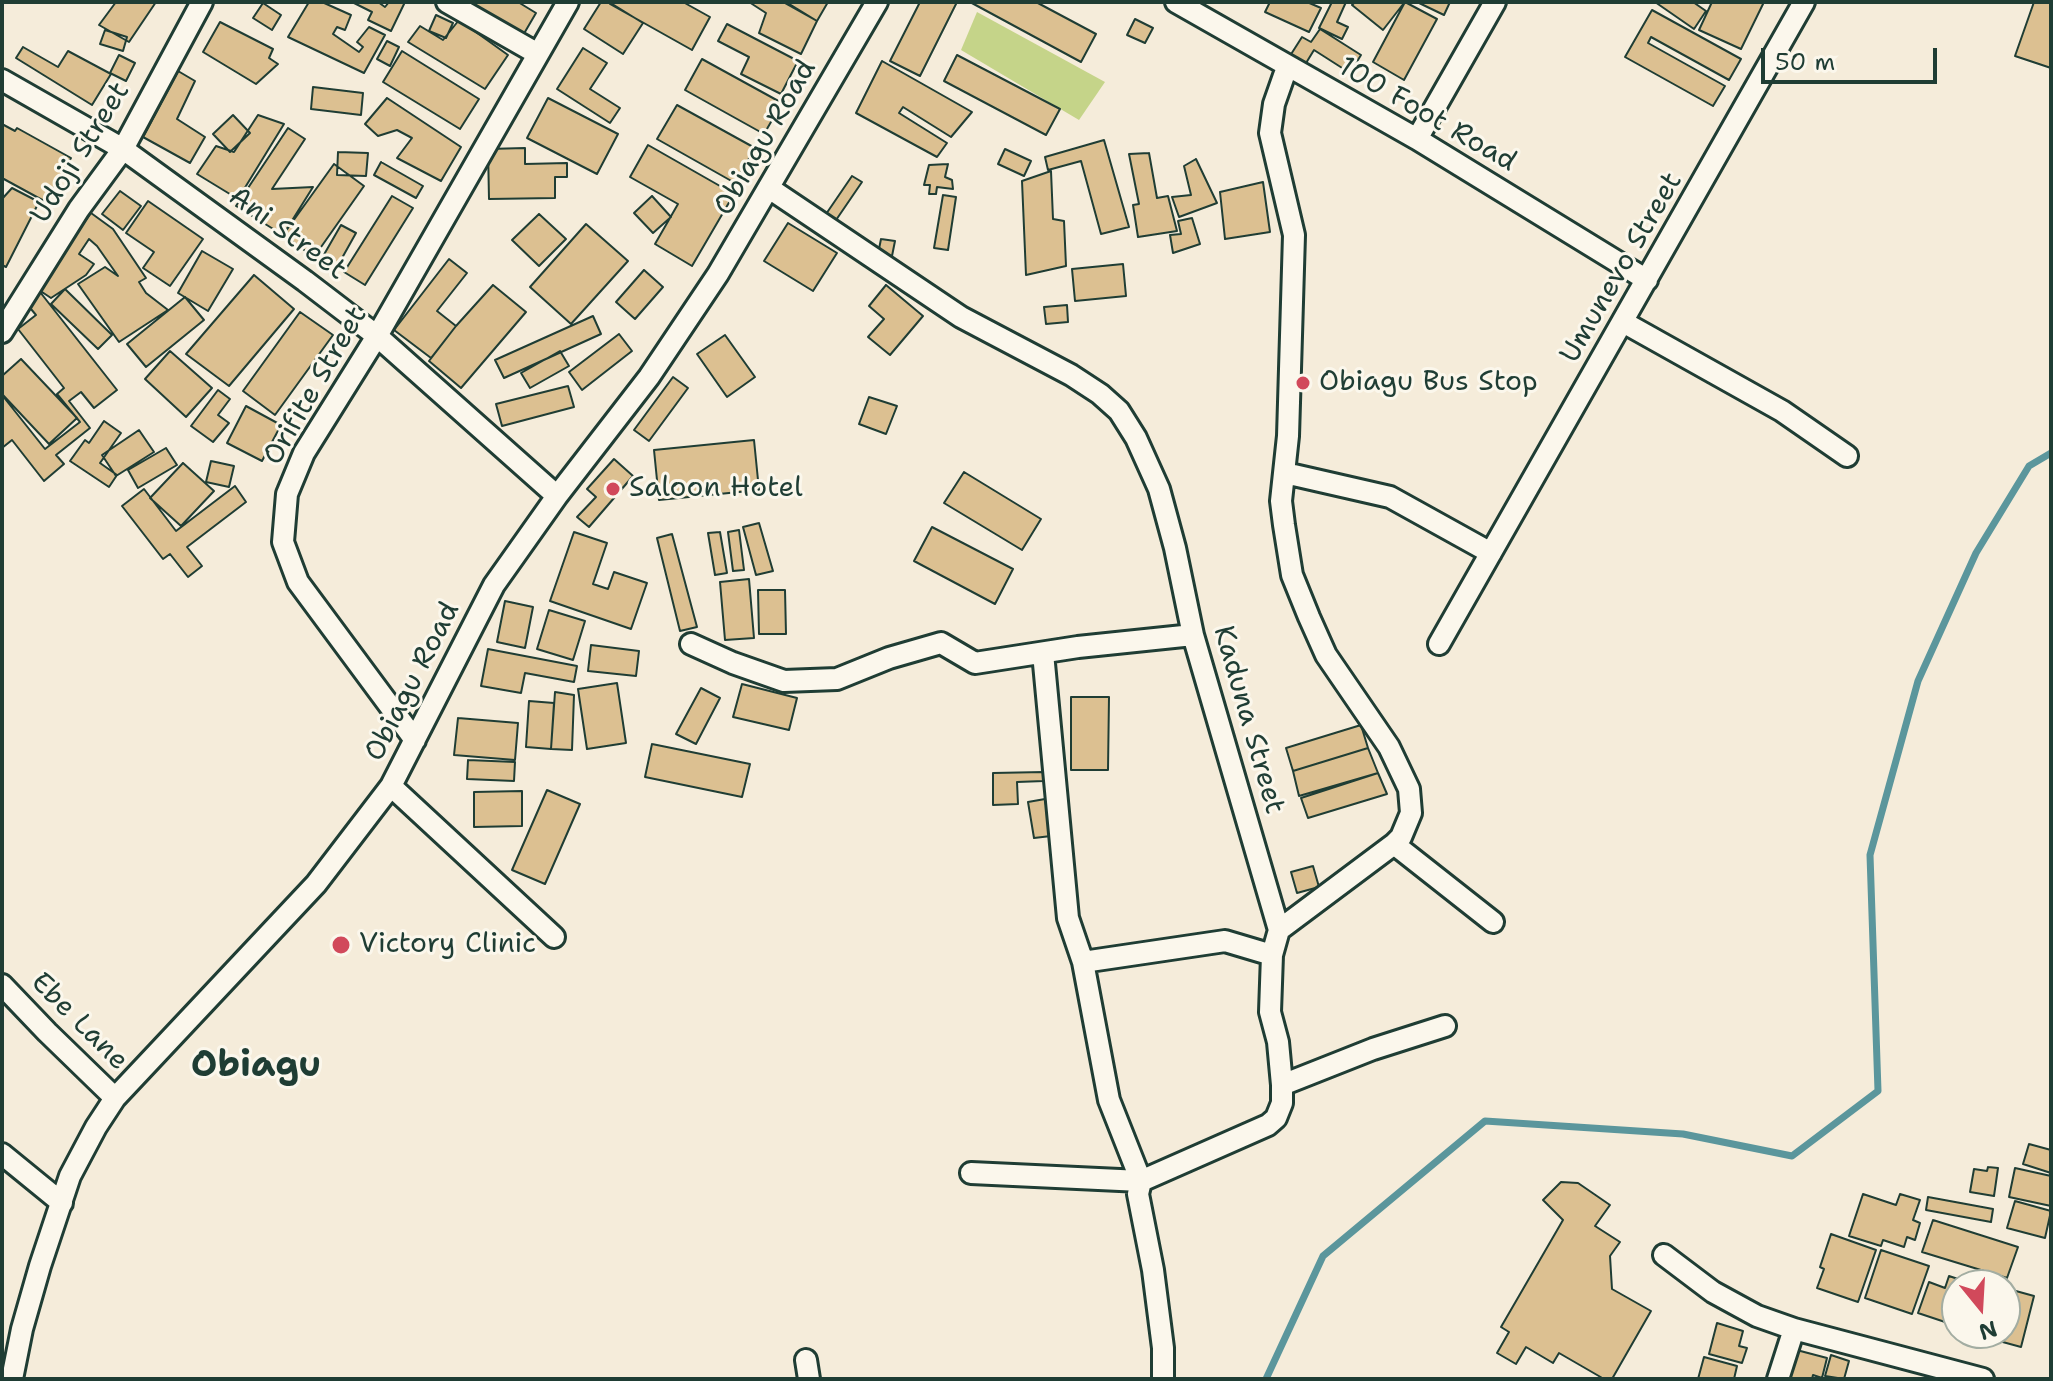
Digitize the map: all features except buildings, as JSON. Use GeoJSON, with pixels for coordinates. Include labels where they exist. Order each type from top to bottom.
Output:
{"type":"FeatureCollection","features":[{"type":"Feature","properties":{"kind":"street","name":"Udoji Street"},"geometry":{"type":"LineString","coordinates":[[2,332],[79,209],[123,149],[202,2]]}},
{"type":"Feature","properties":{"kind":"street"},"geometry":{"type":"LineString","coordinates":[[447,2],[538,54]]}},
{"type":"Feature","properties":{"kind":"street","name":"Orifite Street"},"geometry":{"type":"LineString","coordinates":[[415,740],[298,582],[283,542],[287,494],[291,478],[377,336],[568,2]]}},
{"type":"Feature","properties":{"kind":"street","name":"Obiagu Road"},"geometry":{"type":"LineString","coordinates":[[12,1379],[36,1279],[62,1203],[83,1151],[115,1098],[316,884],[391,786],[494,585],[557,496],[649,377],[718,274],[877,2]]}},
{"type":"Feature","properties":{"kind":"street"},"geometry":{"type":"LineString","coordinates":[[1417,139],[1495,2]]}},
{"type":"Feature","properties":{"kind":"street","name":"Umunevo Street"},"geometry":{"type":"LineString","coordinates":[[1439,644],[1804,2]]}},
{"type":"Feature","properties":{"kind":"street","name":"100 Foot Road"},"geometry":{"type":"LineString","coordinates":[[1180,3],[1417,139],[1647,280]]}},
{"type":"Feature","properties":{"kind":"street"},"geometry":{"type":"LineString","coordinates":[[971,1173],[1141,1181],[1268,1125],[1276,1118],[1282,1103],[1278,1042],[1270,1012],[1272,955],[1279,930],[1394,844],[1401,837],[1411,813],[1409,789],[1389,747],[1326,655],[1292,575],[1281,501],[1285,473],[1294,235],[1270,133],[1274,104],[1287,67]]}},
{"type":"Feature","properties":{"kind":"street","name":"Ani Street"},"geometry":{"type":"LineString","coordinates":[[2,80],[123,149],[377,336],[557,496]]}},
{"type":"Feature","properties":{"kind":"street","name":"Kaduna Street"},"geometry":{"type":"LineString","coordinates":[[769,188],[961,317],[1071,375],[1119,411],[1136,438],[1159,489],[1193,635],[1279,930]]}},
{"type":"Feature","properties":{"kind":"street"},"geometry":{"type":"LineString","coordinates":[[1623,322],[1782,411],[1847,456]]}},
{"type":"Feature","properties":{"kind":"street"},"geometry":{"type":"LineString","coordinates":[[1285,473],[1390,497],[1491,553]]}},
{"type":"Feature","properties":{"kind":"street"},"geometry":{"type":"LineString","coordinates":[[691,644],[784,681],[837,679],[889,658],[941,643],[975,663],[1193,635]]}},
{"type":"Feature","properties":{"kind":"street"},"geometry":{"type":"LineString","coordinates":[[1043,653],[1068,918],[1083,962],[1109,1100],[1141,1181],[1138,1194],[1153,1270],[1163,1348],[1163,1379]]}},
{"type":"Feature","properties":{"kind":"street"},"geometry":{"type":"LineString","coordinates":[[391,786],[554,937]]}},
{"type":"Feature","properties":{"kind":"street"},"geometry":{"type":"LineString","coordinates":[[1394,844],[1493,922]]}},
{"type":"Feature","properties":{"kind":"street"},"geometry":{"type":"LineString","coordinates":[[1083,962],[1225,941],[1272,955]]}},
{"type":"Feature","properties":{"kind":"street","name":"Ebe Lane"},"geometry":{"type":"LineString","coordinates":[[2,985],[115,1098]]}},
{"type":"Feature","properties":{"kind":"street"},"geometry":{"type":"LineString","coordinates":[[1282,1085],[1373,1049],[1445,1026]]}},
{"type":"Feature","properties":{"kind":"street"},"geometry":{"type":"LineString","coordinates":[[2,1154],[62,1203]]}},
{"type":"Feature","properties":{"kind":"street"},"geometry":{"type":"LineString","coordinates":[[1664,1255],[1713,1292],[1757,1316],[1794,1329],[1983,1379]]}},
{"type":"Feature","properties":{"kind":"street"},"geometry":{"type":"LineString","coordinates":[[1778,1379],[1794,1329]]}},
{"type":"Feature","properties":{"kind":"green space"},"geometry":{"type":"Polygon","coordinates":[[[977,12],[1105,82],[1079,120],[961,50],[977,12]]]}},
{"type":"Feature","properties":{"kind":"waterway"},"geometry":{"type":"LineString","coordinates":[[1266,1379],[1323,1256],[1485,1121],[1683,1134],[1792,1156],[1878,1091],[1870,855],[1918,681],[1976,553],[2029,466],[2051,453]]}},
{"type":"Feature","properties":{"kind":"place","name":"Obiagu Bus Stop"},"geometry":{"type":"Point","coordinates":[1303,383]}},
{"type":"Feature","properties":{"kind":"place","name":"Saloon Hotel"},"geometry":{"type":"Point","coordinates":[613,489]}},
{"type":"Feature","properties":{"kind":"place","name":"Victory Clinic"},"geometry":{"type":"Point","coordinates":[341,945]}},
{"type":"Feature","properties":{"kind":"district","name":"Obiagu"},"geometry":{"type":"Point","coordinates":[256,1067]}}]}
